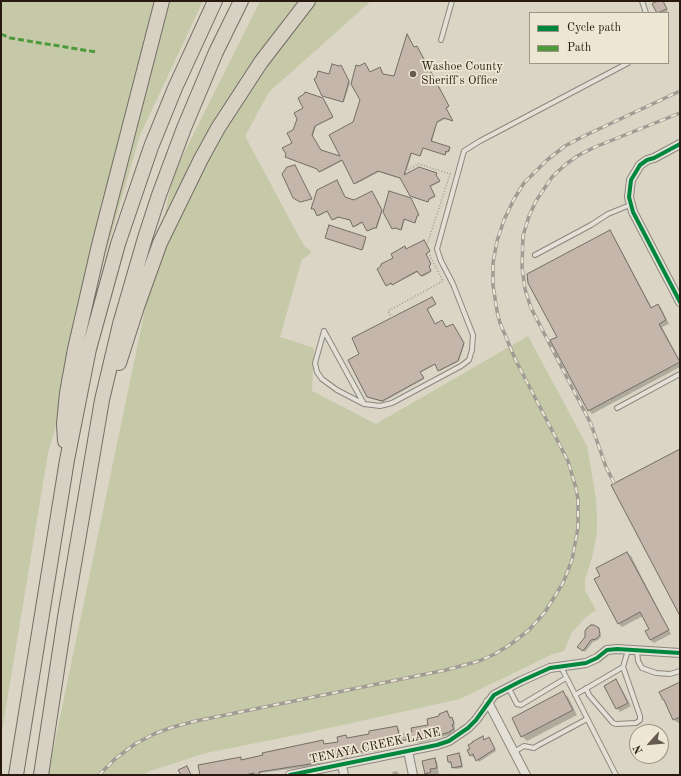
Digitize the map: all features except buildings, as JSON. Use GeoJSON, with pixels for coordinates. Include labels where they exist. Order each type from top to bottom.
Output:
{"type":"FeatureCollection","features":[{"type":"Feature","properties":{"kind":"highway"},"geometry":{"type":"LineString","coordinates":[[67,460],[64,424],[67,393],[76,349],[100,245],[162,1]]}},
{"type":"Feature","properties":{"kind":"highway"},"geometry":{"type":"LineString","coordinates":[[16,775],[67,460],[90,349],[106,283],[128,212],[151,147],[175,88],[215,1]]}},
{"type":"Feature","properties":{"kind":"highway"},"geometry":{"type":"LineString","coordinates":[[40,775],[102,400],[120,324],[159,195],[184,128],[241,1]]}},
{"type":"Feature","properties":{"kind":"highway"},"geometry":{"type":"LineString","coordinates":[[97,430],[107,410],[122,356],[147,278],[160,243],[185,190],[218,128],[259,65],[308,1]]}},
{"type":"Feature","properties":{"kind":"street"},"geometry":{"type":"LineString","coordinates":[[680,144],[654,158],[647,160],[640,166],[631,180],[629,188],[630,205],[680,302]]}},
{"type":"Feature","properties":{"kind":"street","name":"TENAYA CREEK LANE"},"geometry":{"type":"LineString","coordinates":[[290,775],[437,745],[459,735],[476,720],[494,695],[508,687],[550,668],[586,663],[597,658],[607,650],[617,649],[680,653]]}},
{"type":"Feature","properties":{"kind":"street"},"geometry":{"type":"LineString","coordinates":[[488,702],[526,775]]}},
{"type":"Feature","properties":{"kind":"street"},"geometry":{"type":"LineString","coordinates":[[408,751],[413,775]]}},
{"type":"Feature","properties":{"kind":"street"},"geometry":{"type":"LineString","coordinates":[[342,764],[344,775]]}},
{"type":"Feature","properties":{"kind":"lane"},"geometry":{"type":"LineString","coordinates":[[441,40],[452,1]]}},
{"type":"Feature","properties":{"kind":"lane"},"geometry":{"type":"LineString","coordinates":[[642,1],[646,12]]}},
{"type":"Feature","properties":{"kind":"lane"},"geometry":{"type":"LineString","coordinates":[[364,404],[324,331],[315,363],[318,372],[322,379],[337,390],[364,404],[380,406],[392,403],[461,366],[469,360],[472,350],[473,335],[453,284],[441,261],[437,249],[464,151],[480,141],[626,64]]}},
{"type":"Feature","properties":{"kind":"lane"},"geometry":{"type":"LineString","coordinates":[[535,255],[591,225],[608,214],[630,205]]}},
{"type":"Feature","properties":{"kind":"lane"},"geometry":{"type":"LineString","coordinates":[[617,408],[680,374]]}},
{"type":"Feature","properties":{"kind":"lane"},"geometry":{"type":"LineString","coordinates":[[586,688],[589,695],[613,723],[634,724],[639,722],[640,716],[623,667],[628,650]]}},
{"type":"Feature","properties":{"kind":"lane"},"geometry":{"type":"LineString","coordinates":[[637,650],[638,661],[642,668],[656,673],[670,674],[680,671]]}},
{"type":"Feature","properties":{"kind":"lane"},"geometry":{"type":"LineString","coordinates":[[560,666],[616,775]]}},
{"type":"Feature","properties":{"kind":"lane"},"geometry":{"type":"LineString","coordinates":[[575,695],[623,667]]}},
{"type":"Feature","properties":{"kind":"lane"},"geometry":{"type":"LineString","coordinates":[[508,687],[517,704],[521,705],[566,678]]}},
{"type":"Feature","properties":{"kind":"lane"},"geometry":{"type":"LineString","coordinates":[[514,752],[524,746],[534,748],[588,719]]}},
{"type":"Feature","properties":{"kind":"path"},"geometry":{"type":"LineString","coordinates":[[405,171],[419,164],[450,174],[427,245]]}},
{"type":"Feature","properties":{"kind":"path"},"geometry":{"type":"LineString","coordinates":[[392,318],[388,311],[443,281],[428,252]]}},
{"type":"Feature","properties":{"kind":"green space"},"geometry":{"type":"Polygon","coordinates":[[[1,1],[203,1],[140,135],[48,453],[1,737],[1,1]]]}},
{"type":"Feature","properties":{"kind":"green space"},"geometry":{"type":"Polygon","coordinates":[[[260,1],[371,1],[269,92],[245,136],[298,235],[305,247],[311,251],[309,255],[302,259],[280,337],[314,348],[312,391],[376,424],[528,336],[587,446],[596,499],[597,532],[592,558],[585,579],[585,590],[596,610],[585,618],[572,632],[564,651],[553,654],[460,699],[306,733],[206,753],[150,771],[144,775],[48,775],[173,175],[260,1]]]}},
{"type":"Feature","properties":{"kind":"railway"},"geometry":{"type":"LineString","coordinates":[[99,775],[115,759],[135,744],[154,734],[173,727],[446,670],[479,661],[495,654],[511,644],[529,630],[545,612],[563,583],[572,560],[578,528],[578,500],[568,461],[516,361],[500,323],[493,285],[493,263],[497,241],[504,220],[514,199],[524,183],[547,160],[565,146],[584,136],[680,91]]}},
{"type":"Feature","properties":{"kind":"railway"},"geometry":{"type":"LineString","coordinates":[[614,483],[606,467],[591,424],[531,308],[525,289],[522,267],[523,236],[529,216],[536,201],[552,177],[566,164],[595,147],[680,113]]}},
{"type":"Feature","properties":{"kind":"marked path"},"geometry":{"type":"LineString","coordinates":[[1,34],[10,38],[96,52]]}},
{"type":"Feature","properties":{"kind":"cycle path"},"geometry":{"type":"LineString","coordinates":[[680,144],[640,165],[631,180],[629,197],[633,212],[680,302]]}},
{"type":"Feature","properties":{"kind":"cycle path"},"geometry":{"type":"LineString","coordinates":[[290,775],[437,745],[449,741],[468,728],[476,720],[494,695],[550,668],[586,663],[597,658],[607,650],[617,649],[680,653]]}},
{"type":"Feature","properties":{"kind":"place","name":"Washoe County Sheriff's Office"},"geometry":{"type":"Point","coordinates":[413,74]}}]}
